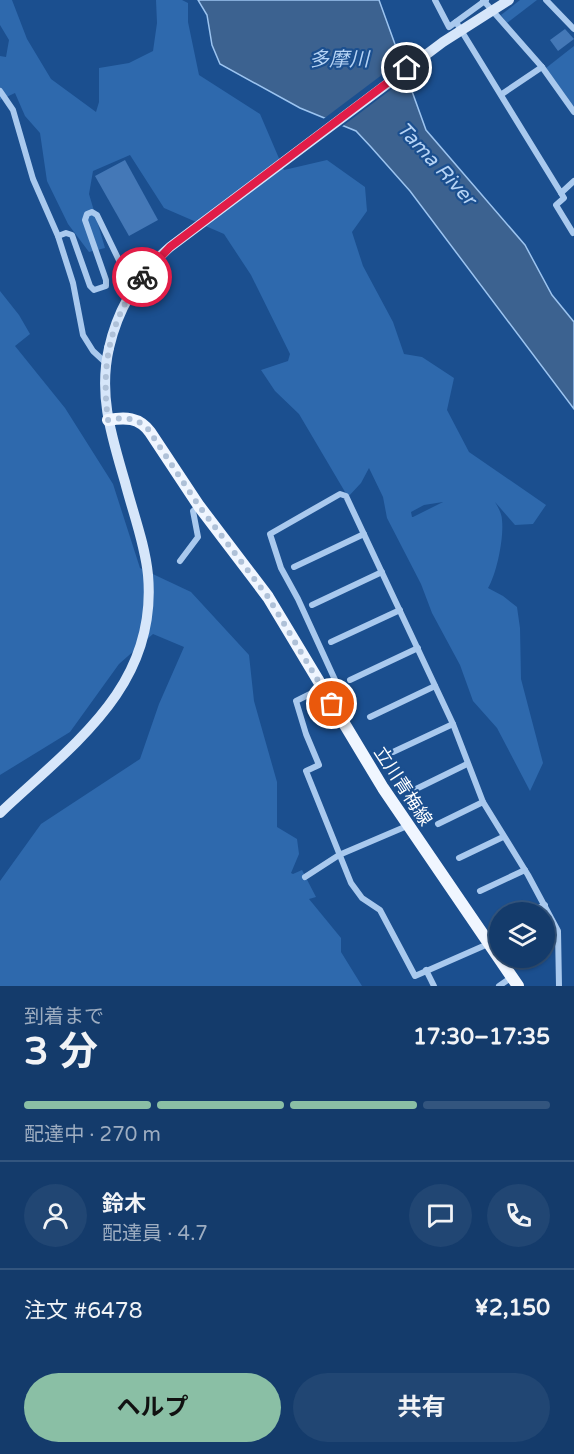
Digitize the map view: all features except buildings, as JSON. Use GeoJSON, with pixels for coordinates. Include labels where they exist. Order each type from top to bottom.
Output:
{"type":"FeatureCollection","features":[{"type":"Feature","properties":{"kind":"main road"},"geometry":{"type":"LineString","coordinates":[[0,813],[104,714],[127,680],[142,641],[149,599],[146,562],[112,442],[104,391],[109,348],[119,316],[131,291],[170,247],[442,42],[509,0]]}},
{"type":"Feature","properties":{"kind":"main road","name":"立川青梅線"},"geometry":{"type":"LineString","coordinates":[[108,420],[130,418],[147,428],[199,506],[261,587],[407,826],[515,982]]}},
{"type":"Feature","properties":{"kind":"street"},"geometry":{"type":"LineString","coordinates":[[435,0],[449,27],[484,0],[542,67],[574,112]]}},
{"type":"Feature","properties":{"kind":"street"},"geometry":{"type":"LineString","coordinates":[[546,0],[574,28]]}},
{"type":"Feature","properties":{"kind":"street"},"geometry":{"type":"LineString","coordinates":[[456,22],[502,94],[559,195],[564,198],[556,205],[573,233]]}},
{"type":"Feature","properties":{"kind":"street"},"geometry":{"type":"LineString","coordinates":[[502,94],[542,67]]}},
{"type":"Feature","properties":{"kind":"street"},"geometry":{"type":"LineString","coordinates":[[0,91],[13,110],[33,179],[58,236],[73,283],[83,335],[93,351],[106,363]]}},
{"type":"Feature","properties":{"kind":"street"},"geometry":{"type":"LineString","coordinates":[[559,195],[574,181]]}},
{"type":"Feature","properties":{"kind":"street"},"geometry":{"type":"LineString","coordinates":[[58,236],[66,233],[72,235],[90,286],[94,290],[106,286],[106,280],[85,220],[87,214],[92,212],[97,215],[129,281]]}},
{"type":"Feature","properties":{"kind":"street"},"geometry":{"type":"LineString","coordinates":[[343,724],[347,706],[298,598],[281,568],[270,534],[340,494],[346,496],[418,648],[453,724],[483,802],[543,902]]}},
{"type":"Feature","properties":{"kind":"street"},"geometry":{"type":"LineString","coordinates":[[180,561],[198,537],[193,511],[199,506]]}},
{"type":"Feature","properties":{"kind":"street"},"geometry":{"type":"LineString","coordinates":[[294,567],[364,534]]}},
{"type":"Feature","properties":{"kind":"street"},"geometry":{"type":"LineString","coordinates":[[312,605],[381,572]]}},
{"type":"Feature","properties":{"kind":"street"},"geometry":{"type":"LineString","coordinates":[[332,642],[400,610]]}},
{"type":"Feature","properties":{"kind":"street"},"geometry":{"type":"LineString","coordinates":[[350,680],[418,648]]}},
{"type":"Feature","properties":{"kind":"street"},"geometry":{"type":"LineString","coordinates":[[370,717],[435,686]]}},
{"type":"Feature","properties":{"kind":"street"},"geometry":{"type":"LineString","coordinates":[[322,688],[296,701],[319,765],[306,771],[351,883],[362,898],[380,910],[415,976],[488,944]]}},
{"type":"Feature","properties":{"kind":"street"},"geometry":{"type":"LineString","coordinates":[[393,752],[453,724]]}},
{"type":"Feature","properties":{"kind":"street"},"geometry":{"type":"LineString","coordinates":[[414,790],[467,764]]}},
{"type":"Feature","properties":{"kind":"street"},"geometry":{"type":"LineString","coordinates":[[438,824],[483,802]]}},
{"type":"Feature","properties":{"kind":"street"},"geometry":{"type":"LineString","coordinates":[[305,877],[339,855],[407,826]]}},
{"type":"Feature","properties":{"kind":"street"},"geometry":{"type":"LineString","coordinates":[[459,858],[503,837]]}},
{"type":"Feature","properties":{"kind":"street"},"geometry":{"type":"LineString","coordinates":[[480,891],[525,870]]}},
{"type":"Feature","properties":{"kind":"street"},"geometry":{"type":"LineString","coordinates":[[555,925],[558,931],[559,986]]}},
{"type":"Feature","properties":{"kind":"street"},"geometry":{"type":"LineString","coordinates":[[426,970],[434,986]]}},
{"type":"Feature","properties":{"kind":"street"},"geometry":{"type":"LineString","coordinates":[[499,986],[515,982]]}},
{"type":"Feature","properties":{"kind":"shaded area"},"geometry":{"type":"Polygon","coordinates":[[[0,0],[12,0],[27,39],[51,79],[96,112],[99,102],[99,68],[129,63],[153,51],[157,23],[156,0],[182,0],[188,3],[188,22],[199,75],[260,114],[284,170],[327,160],[365,187],[367,211],[352,232],[363,266],[393,322],[404,354],[422,357],[454,378],[447,410],[469,452],[546,505],[533,524],[515,525],[495,502],[502,518],[502,536],[497,564],[488,588],[517,607],[520,628],[521,679],[543,763],[530,791],[497,728],[473,701],[460,665],[432,613],[421,584],[387,518],[383,497],[369,468],[361,483],[348,497],[299,414],[275,391],[261,370],[288,361],[290,354],[251,275],[224,234],[164,208],[130,155],[93,171],[89,194],[105,248],[89,252],[68,224],[47,181],[40,133],[25,116],[15,93],[0,100],[0,56],[6,57],[9,40],[0,25],[0,0]],[[443,502],[424,505],[411,512],[412,517],[443,502]]]}},
{"type":"Feature","properties":{"kind":"shaded area"},"geometry":{"type":"Polygon","coordinates":[[[520,0],[537,0],[507,23],[501,15],[520,0]]]}},
{"type":"Feature","properties":{"kind":"shaded area"},"geometry":{"type":"Polygon","coordinates":[[[574,46],[574,107],[546,68],[574,46]]]}},
{"type":"Feature","properties":{"kind":"shaded area"},"geometry":{"type":"Polygon","coordinates":[[[0,291],[19,315],[30,334],[15,346],[65,408],[113,484],[140,568],[191,592],[249,655],[254,701],[277,782],[277,827],[297,839],[299,854],[291,873],[302,870],[316,897],[309,899],[341,938],[341,952],[362,986],[0,986],[0,881],[41,824],[140,759],[159,704],[184,647],[153,634],[119,664],[70,732],[0,775],[0,291]]]}},
{"type":"Feature","properties":{"kind":"water","name":"多摩川"},"geometry":{"type":"Polygon","coordinates":[[[198,0],[379,0],[426,130],[525,245],[552,295],[574,322],[574,409],[410,191],[371,147],[356,131],[300,108],[220,64],[212,45],[207,15],[198,0]]]}},
{"type":"Feature","properties":{"kind":"pier"},"geometry":{"type":"Polygon","coordinates":[[[403,59],[409,76],[340,128],[322,120],[403,59]]]}},
{"type":"Feature","properties":{"kind":"way so far"},"geometry":{"type":"LineString","coordinates":[[142,277],[121,310],[107,355],[104,378],[108,420],[130,418],[148,429],[185,487],[268,597],[332,704]]}},
{"type":"Feature","properties":{"kind":"route"},"geometry":{"type":"LineString","coordinates":[[142,277],[170,247],[407,68]]}},
{"type":"Feature","properties":{"kind":"water label","name":"Tama River"},"geometry":{"type":"Point","coordinates":[436,164]}}]}
